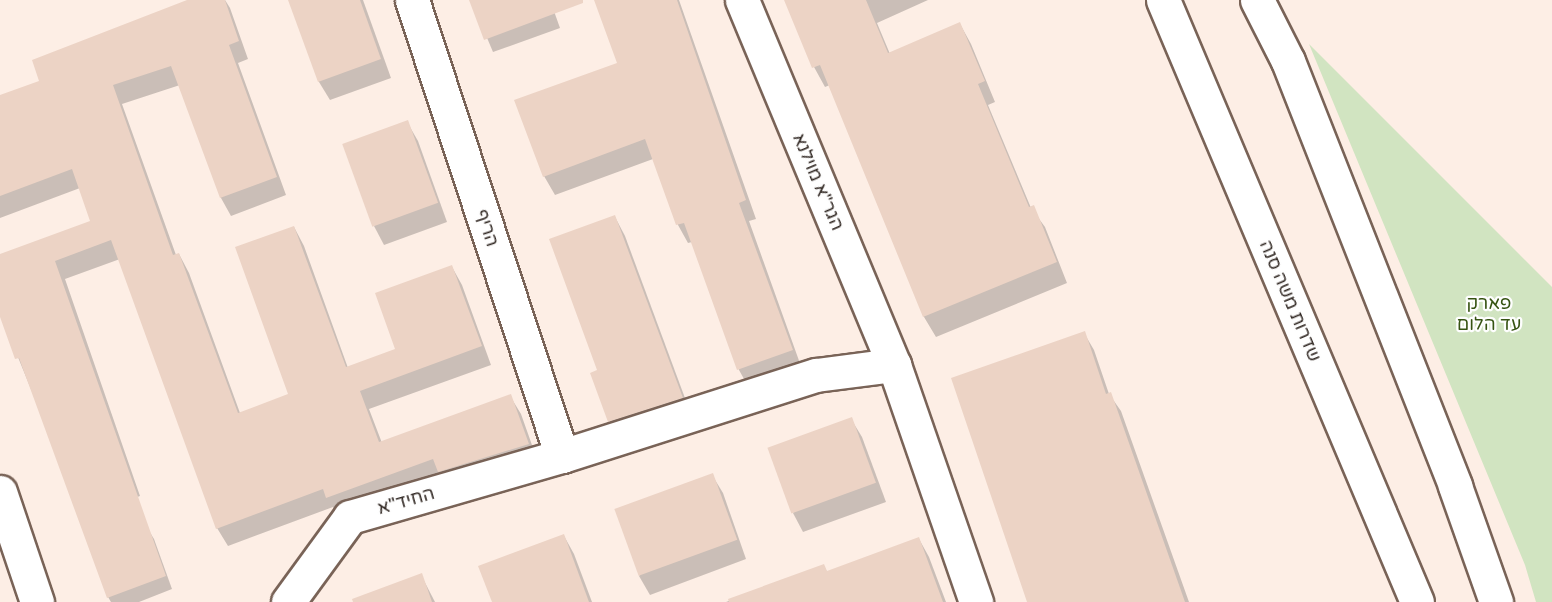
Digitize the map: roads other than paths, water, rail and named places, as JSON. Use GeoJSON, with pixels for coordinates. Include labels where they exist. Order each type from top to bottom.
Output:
{"type":"FeatureCollection","features":[{"type":"Feature","properties":{"kind":"street","name":"הריף"},"geometry":{"type":"LineString","coordinates":[[412,0],[562,456]]}},
{"type":"Feature","properties":{"kind":"street","name":"הגר\"א מוילנא"},"geometry":{"type":"LineString","coordinates":[[742,0],[894,365],[976,602]]}},
{"type":"Feature","properties":{"kind":"street","name":"שדרות משה סנה"},"geometry":{"type":"LineString","coordinates":[[1163,0],[1417,602]]}},
{"type":"Feature","properties":{"kind":"street"},"geometry":{"type":"LineString","coordinates":[[1257,0],[1288,61],[1451,475],[1496,602]]}},
{"type":"Feature","properties":{"kind":"street"},"geometry":{"type":"LineString","coordinates":[[562,456],[816,375],[894,365]]}},
{"type":"Feature","properties":{"kind":"street","name":"החיד\"א"},"geometry":{"type":"LineString","coordinates":[[288,602],[350,517],[562,456]]}},
{"type":"Feature","properties":{"kind":"street"},"geometry":{"type":"LineString","coordinates":[[0,492],[37,602]]}},
{"type":"Feature","properties":{"kind":"park label","name":"פארק עד הלום"},"geometry":{"type":"Point","coordinates":[1489,314]}}]}
